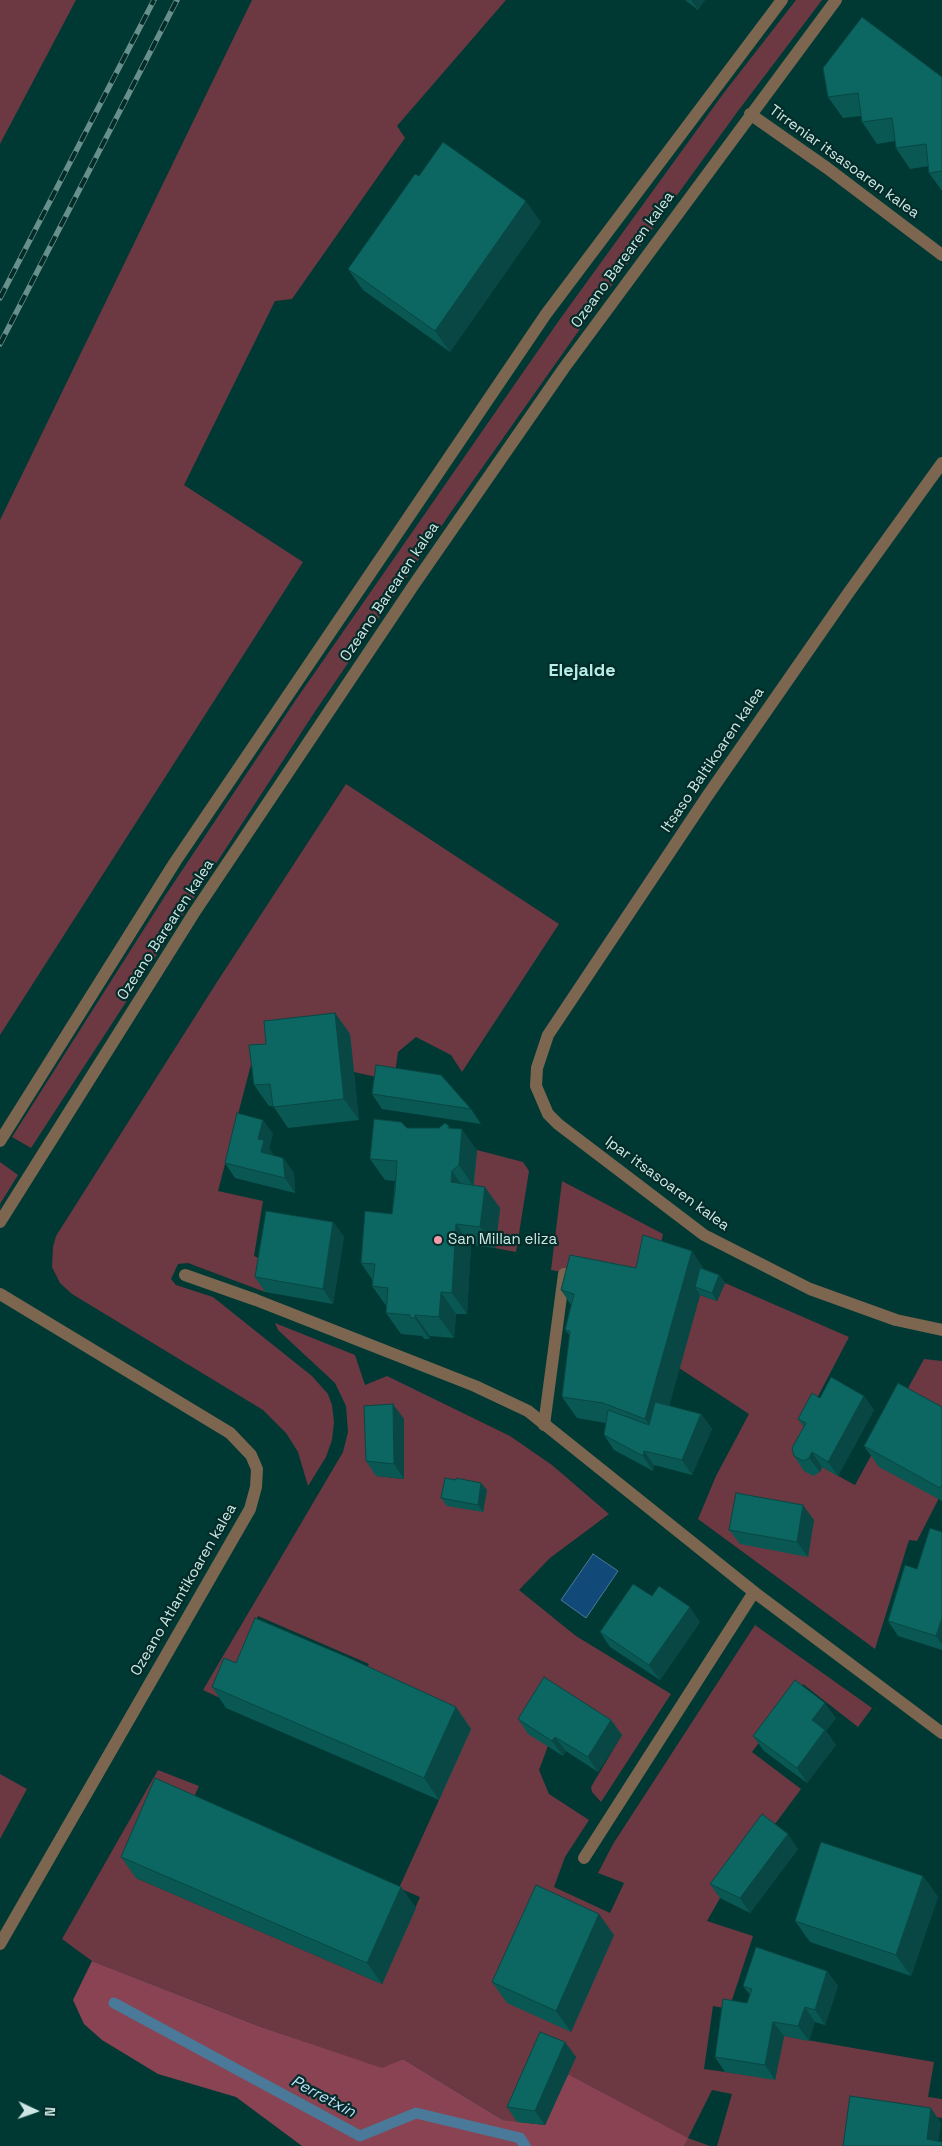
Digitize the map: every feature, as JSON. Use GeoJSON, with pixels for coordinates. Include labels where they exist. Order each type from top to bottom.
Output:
{"type":"FeatureCollection","features":[{"type":"Feature","properties":{"kind":"street","name":"Ozeano Barearen kalea"},"geometry":{"type":"LineString","coordinates":[[0,1141],[176,862],[546,314],[782,0]]}},
{"type":"Feature","properties":{"kind":"street","name":"Ozeano Barearen kalea"},"geometry":{"type":"LineString","coordinates":[[0,1222],[194,913],[413,586],[564,368],[836,0]]}},
{"type":"Feature","properties":{"kind":"street","name":"Tirreniar itsasoaren kalea"},"geometry":{"type":"LineString","coordinates":[[750,114],[827,168],[942,255]]}},
{"type":"Feature","properties":{"kind":"street","name":"Itsaso Baltikoaren kalea"},"geometry":{"type":"LineString","coordinates":[[536,1086],[537,1068],[548,1035],[708,795],[942,463]]}},
{"type":"Feature","properties":{"kind":"street","name":"Ipar itsasoaren kalea"},"geometry":{"type":"LineString","coordinates":[[536,1086],[548,1114],[558,1124],[704,1235],[810,1289],[896,1320],[942,1330]]}},
{"type":"Feature","properties":{"kind":"street"},"geometry":{"type":"LineString","coordinates":[[544,1425],[564,1274]]}},
{"type":"Feature","properties":{"kind":"street"},"geometry":{"type":"LineString","coordinates":[[185,1275],[256,1300],[475,1386],[528,1411],[754,1592],[942,1733]]}},
{"type":"Feature","properties":{"kind":"street","name":"Ozeano Atlantikoaren kalea"},"geometry":{"type":"LineString","coordinates":[[0,1294],[230,1433],[251,1455],[257,1469],[256,1487],[250,1509],[0,1944]]}},
{"type":"Feature","properties":{"kind":"street"},"geometry":{"type":"LineString","coordinates":[[584,1858],[754,1592]]}},
{"type":"Feature","properties":{"kind":"shaded area"},"geometry":{"type":"Polygon","coordinates":[[[0,0],[76,0],[0,144],[0,0]]]}},
{"type":"Feature","properties":{"kind":"shaded area"},"geometry":{"type":"Polygon","coordinates":[[[252,0],[506,0],[397,126],[405,138],[292,299],[275,301],[184,485],[303,562],[0,1035],[0,520],[252,0]]]}},
{"type":"Feature","properties":{"kind":"shaded area"},"geometry":{"type":"Polygon","coordinates":[[[796,0],[822,0],[738,111],[575,336],[451,512],[314,713],[31,1148],[12,1137],[165,896],[295,701],[560,319],[723,94],[796,0]]]}},
{"type":"Feature","properties":{"kind":"shaded area"},"geometry":{"type":"Polygon","coordinates":[[[346,784],[559,924],[462,1072],[451,1055],[416,1037],[398,1052],[394,1081],[354,1072],[353,1067],[254,1053],[218,1191],[263,1201],[254,1256],[270,1263],[265,1292],[188,1263],[178,1264],[171,1279],[176,1285],[213,1297],[312,1376],[328,1394],[332,1405],[334,1422],[332,1440],[326,1457],[308,1486],[298,1452],[286,1433],[263,1410],[72,1294],[60,1283],[52,1267],[53,1247],[56,1236],[217,982],[346,784]]]}},
{"type":"Feature","properties":{"kind":"shaded area"},"geometry":{"type":"Polygon","coordinates":[[[477,1150],[523,1162],[529,1171],[516,1252],[495,1248],[500,1208],[473,1186],[477,1150]]]}},
{"type":"Feature","properties":{"kind":"shaded area"},"geometry":{"type":"Polygon","coordinates":[[[0,1162],[18,1175],[0,1204],[0,1162]]]}},
{"type":"Feature","properties":{"kind":"shaded area"},"geometry":{"type":"Polygon","coordinates":[[[562,1181],[663,1234],[651,1289],[551,1270],[562,1181]]]}},
{"type":"Feature","properties":{"kind":"shaded area"},"geometry":{"type":"Polygon","coordinates":[[[725,1283],[849,1337],[814,1404],[822,1467],[855,1485],[924,1359],[942,1361],[942,1420],[938,1500],[917,1541],[909,1540],[875,1649],[698,1519],[716,1476],[749,1414],[679,1368],[700,1295],[717,1301],[725,1283]]]}},
{"type":"Feature","properties":{"kind":"shaded area"},"geometry":{"type":"Polygon","coordinates":[[[275,1323],[355,1355],[365,1385],[387,1376],[510,1436],[552,1465],[609,1514],[550,1558],[519,1590],[576,1636],[671,1694],[601,1802],[592,1792],[591,1787],[622,1735],[548,1746],[539,1770],[549,1794],[589,1820],[565,1857],[554,1887],[610,1913],[624,1883],[598,1873],[613,1844],[755,1625],[872,1708],[858,1727],[803,1684],[752,1752],[801,1789],[720,1898],[707,1921],[753,1936],[729,2009],[713,2006],[704,2069],[775,2079],[784,2036],[934,2062],[928,2097],[942,2099],[942,2118],[856,2103],[850,2146],[717,2146],[732,2094],[712,2090],[688,2138],[710,2146],[684,2146],[687,2138],[568,2074],[576,2057],[551,2047],[517,2122],[503,2120],[403,2059],[382,2069],[261,2027],[92,1961],[62,1939],[158,1770],[199,1786],[189,1808],[136,1878],[382,1984],[420,1897],[399,1888],[439,1800],[362,1678],[369,1664],[258,1616],[220,1698],[203,1690],[343,1452],[348,1432],[346,1406],[335,1383],[278,1330],[275,1323]],[[404,1419],[376,1476],[404,1479],[404,1419]]]}},
{"type":"Feature","properties":{"kind":"shaded area"},"geometry":{"type":"Polygon","coordinates":[[[0,1774],[27,1789],[0,1839],[0,1774]]]}},
{"type":"Feature","properties":{"kind":"shaded area"},"geometry":{"type":"Polygon","coordinates":[[[92,1961],[261,2027],[382,2068],[403,2059],[503,2120],[545,2125],[568,2074],[688,2138],[684,2146],[302,2146],[236,2097],[158,2074],[102,2040],[84,2024],[73,2000],[92,1961]]]}},
{"type":"Feature","properties":{"kind":"water"},"geometry":{"type":"Polygon","coordinates":[[[593,1554],[618,1571],[586,1618],[561,1600],[593,1554]]]}},
{"type":"Feature","properties":{"kind":"building"},"geometry":{"type":"Polygon","coordinates":[[[862,17],[942,77],[942,171],[929,173],[926,144],[896,148],[892,118],[862,122],[858,93],[828,97],[823,68],[862,17]]]}},
{"type":"Feature","properties":{"kind":"building"},"geometry":{"type":"Polygon","coordinates":[[[443,142],[526,201],[435,331],[348,269],[415,174],[419,176],[443,142]]]}},
{"type":"Feature","properties":{"kind":"building"},"geometry":{"type":"Polygon","coordinates":[[[335,1013],[344,1099],[273,1107],[270,1084],[254,1085],[249,1045],[266,1044],[264,1021],[335,1013]]]}},
{"type":"Feature","properties":{"kind":"building"},"geometry":{"type":"Polygon","coordinates":[[[376,1065],[441,1075],[471,1109],[372,1094],[376,1065]]]}},
{"type":"Feature","properties":{"kind":"building"},"geometry":{"type":"Polygon","coordinates":[[[237,1113],[263,1120],[258,1139],[264,1140],[261,1152],[283,1158],[285,1178],[225,1163],[237,1113]]]}},
{"type":"Feature","properties":{"kind":"building","name":"San Millan eliza"},"geometry":{"type":"Polygon","coordinates":[[[374,1119],[401,1122],[407,1128],[439,1128],[445,1123],[449,1126],[448,1128],[462,1129],[459,1165],[452,1171],[451,1182],[485,1187],[480,1227],[456,1224],[452,1293],[441,1292],[439,1317],[415,1315],[415,1318],[410,1318],[410,1315],[386,1313],[388,1288],[372,1286],[375,1264],[361,1263],[365,1211],[392,1214],[395,1191],[397,1161],[370,1159],[374,1119]]]}},
{"type":"Feature","properties":{"kind":"building"},"geometry":{"type":"Polygon","coordinates":[[[266,1211],[333,1222],[323,1289],[255,1277],[266,1211]]]}},
{"type":"Feature","properties":{"kind":"building"},"geometry":{"type":"Polygon","coordinates":[[[643,1235],[692,1251],[645,1419],[603,1403],[562,1397],[570,1331],[565,1330],[574,1294],[561,1290],[570,1255],[636,1268],[643,1235]]]}},
{"type":"Feature","properties":{"kind":"building"},"geometry":{"type":"Polygon","coordinates":[[[700,1268],[719,1275],[712,1293],[695,1287],[700,1268]]]}},
{"type":"Feature","properties":{"kind":"building"},"geometry":{"type":"Polygon","coordinates":[[[831,1377],[864,1396],[828,1462],[812,1452],[809,1458],[803,1461],[794,1456],[792,1448],[806,1423],[798,1419],[812,1393],[820,1398],[831,1377]]]}},
{"type":"Feature","properties":{"kind":"building"},"geometry":{"type":"Polygon","coordinates":[[[898,1383],[942,1407],[942,1484],[940,1488],[864,1446],[898,1383]]]}},
{"type":"Feature","properties":{"kind":"building"},"geometry":{"type":"Polygon","coordinates":[[[655,1402],[701,1414],[682,1460],[644,1451],[643,1456],[604,1435],[608,1410],[649,1425],[655,1402]]]}},
{"type":"Feature","properties":{"kind":"building"},"geometry":{"type":"Polygon","coordinates":[[[393,1404],[394,1464],[366,1461],[364,1406],[393,1404]]]}},
{"type":"Feature","properties":{"kind":"building"},"geometry":{"type":"Polygon","coordinates":[[[445,1478],[456,1480],[456,1478],[481,1483],[478,1505],[441,1498],[445,1478]]]}},
{"type":"Feature","properties":{"kind":"building"},"geometry":{"type":"Polygon","coordinates":[[[736,1493],[803,1505],[797,1542],[729,1530],[736,1493]]]}},
{"type":"Feature","properties":{"kind":"building"},"geometry":{"type":"Polygon","coordinates":[[[930,1528],[942,1532],[942,1618],[936,1636],[888,1621],[905,1565],[917,1569],[930,1528]]]}},
{"type":"Feature","properties":{"kind":"building"},"geometry":{"type":"Polygon","coordinates":[[[633,1584],[652,1596],[659,1586],[690,1607],[649,1665],[600,1632],[633,1584]]]}},
{"type":"Feature","properties":{"kind":"building"},"geometry":{"type":"Polygon","coordinates":[[[255,1618],[347,1657],[456,1707],[424,1778],[212,1687],[224,1658],[236,1663],[255,1618]]]}},
{"type":"Feature","properties":{"kind":"building"},"geometry":{"type":"Polygon","coordinates":[[[544,1677],[611,1720],[588,1757],[555,1737],[552,1741],[518,1719],[544,1677]]]}},
{"type":"Feature","properties":{"kind":"building"},"geometry":{"type":"Polygon","coordinates":[[[795,1680],[825,1703],[812,1720],[825,1730],[797,1768],[753,1736],[795,1680]]]}},
{"type":"Feature","properties":{"kind":"building"},"geometry":{"type":"Polygon","coordinates":[[[155,1778],[401,1887],[367,1963],[121,1857],[155,1778]]]}},
{"type":"Feature","properties":{"kind":"building"},"geometry":{"type":"Polygon","coordinates":[[[762,1814],[788,1834],[740,1898],[710,1884],[762,1814]]]}},
{"type":"Feature","properties":{"kind":"building"},"geometry":{"type":"Polygon","coordinates":[[[821,1842],[923,1876],[896,1955],[795,1921],[821,1842]]]}},
{"type":"Feature","properties":{"kind":"building"},"geometry":{"type":"Polygon","coordinates":[[[536,1885],[599,1914],[556,2011],[492,1982],[536,1885]]]}},
{"type":"Feature","properties":{"kind":"building"},"geometry":{"type":"Polygon","coordinates":[[[756,1947],[827,1971],[815,2010],[805,2007],[798,2026],[773,2022],[765,2065],[715,2057],[723,1999],[747,2003],[752,1989],[743,1986],[756,1947]]]}},
{"type":"Feature","properties":{"kind":"building"},"geometry":{"type":"Polygon","coordinates":[[[540,2032],[565,2042],[535,2111],[507,2107],[540,2032]]]}},
{"type":"Feature","properties":{"kind":"building"},"geometry":{"type":"Polygon","coordinates":[[[850,2096],[931,2108],[927,2139],[942,2142],[942,2146],[843,2146],[850,2096]]]}},
{"type":"Feature","properties":{"kind":"waterway","name":"Perretxin"},"geometry":{"type":"LineString","coordinates":[[114,2003],[360,2136],[416,2113],[520,2138],[525,2146]]}},
{"type":"Feature","properties":{"kind":"railway"},"geometry":{"type":"LineString","coordinates":[[0,298],[154,0]]}},
{"type":"Feature","properties":{"kind":"railway"},"geometry":{"type":"LineString","coordinates":[[0,344],[177,0]]}},
{"type":"Feature","properties":{"kind":"place","name":"San Millan eliza"},"geometry":{"type":"Point","coordinates":[438,1240]}},
{"type":"Feature","properties":{"kind":"district","name":"Elejalde"},"geometry":{"type":"Point","coordinates":[582,671]}}]}
